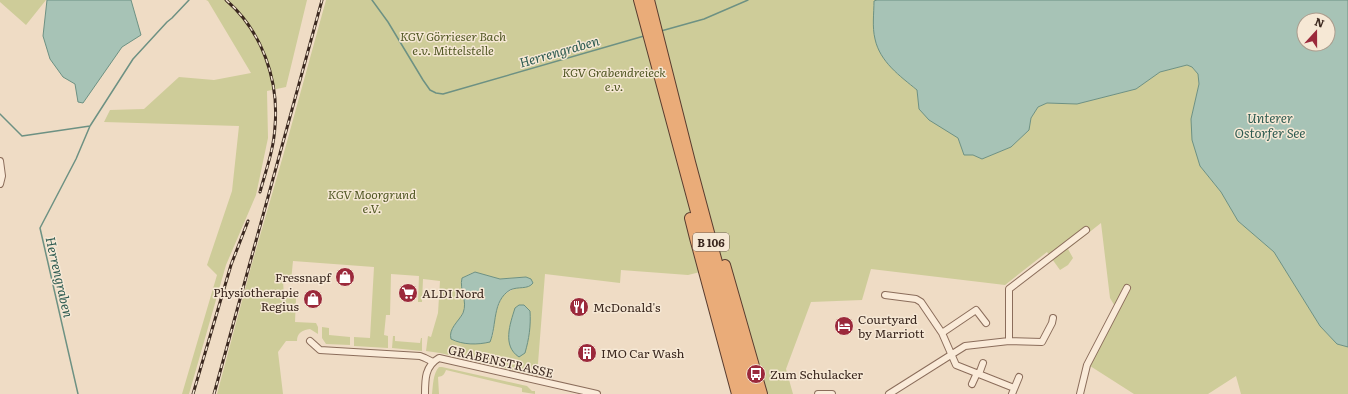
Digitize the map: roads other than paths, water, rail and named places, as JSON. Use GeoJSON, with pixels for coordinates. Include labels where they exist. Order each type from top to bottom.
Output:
{"type":"FeatureCollection","features":[{"type":"Feature","properties":{"kind":"highway","name":"B 106"},"geometry":{"type":"LineString","coordinates":[[638,0],[650,22],[745,394]]}},
{"type":"Feature","properties":{"kind":"highway","name":"B 106"},"geometry":{"type":"LineString","coordinates":[[650,1],[650,22]]}},
{"type":"Feature","properties":{"kind":"highway","name":"B 106"},"geometry":{"type":"LineString","coordinates":[[667,89],[706,221],[754,394]]}},
{"type":"Feature","properties":{"kind":"highway"},"geometry":{"type":"LineString","coordinates":[[667,89],[667,121],[694,238],[737,394]]}},
{"type":"Feature","properties":{"kind":"highway"},"geometry":{"type":"LineString","coordinates":[[667,89],[705,195],[762,394]]}},
{"type":"Feature","properties":{"kind":"street"},"geometry":{"type":"LineString","coordinates":[[0,161],[2,176],[0,184]]}},
{"type":"Feature","properties":{"kind":"street"},"geometry":{"type":"LineString","coordinates":[[1009,341],[1009,289],[1086,230]]}},
{"type":"Feature","properties":{"kind":"street"},"geometry":{"type":"LineString","coordinates":[[1058,252],[1062,258]]}},
{"type":"Feature","properties":{"kind":"street"},"geometry":{"type":"LineString","coordinates":[[1080,394],[1087,365],[1127,288]]}},
{"type":"Feature","properties":{"kind":"street"},"geometry":{"type":"LineString","coordinates":[[885,295],[916,299],[921,302],[942,333],[956,365],[978,373],[1013,391],[1019,377]]}},
{"type":"Feature","properties":{"kind":"street"},"geometry":{"type":"LineString","coordinates":[[942,333],[976,310],[986,323]]}},
{"type":"Feature","properties":{"kind":"street"},"geometry":{"type":"LineString","coordinates":[[889,394],[965,346],[1009,341],[1042,342],[1052,323],[1052,318]]}},
{"type":"Feature","properties":{"kind":"street","name":"GRABENSTRASSE"},"geometry":{"type":"LineString","coordinates":[[310,341],[320,350],[420,356],[433,362],[440,358],[597,394]]}},
{"type":"Feature","properties":{"kind":"street"},"geometry":{"type":"LineString","coordinates":[[425,394],[425,382],[428,370],[433,362]]}},
{"type":"Feature","properties":{"kind":"street"},"geometry":{"type":"LineString","coordinates":[[972,384],[983,363]]}},
{"type":"Feature","properties":{"kind":"street"},"geometry":{"type":"LineString","coordinates":[[818,394],[832,394]]}},
{"type":"Feature","properties":{"kind":"water"},"geometry":{"type":"Polygon","coordinates":[[[47,0],[131,0],[141,35],[122,47],[83,103],[78,102],[75,84],[63,77],[50,59],[43,36],[47,0]]]}},
{"type":"Feature","properties":{"kind":"water","name":"Unterer Ostorfer See"},"geometry":{"type":"Polygon","coordinates":[[[877,0],[1348,0],[1348,347],[1337,344],[1320,326],[1274,252],[1238,221],[1221,192],[1200,166],[1192,140],[1191,119],[1199,84],[1198,74],[1192,67],[1187,65],[1160,72],[1136,89],[1077,104],[1047,103],[1038,107],[1031,118],[1029,130],[1011,147],[982,159],[973,155],[964,155],[958,138],[929,120],[919,109],[917,90],[892,68],[881,55],[875,39],[873,25],[874,1],[877,0]]]}},
{"type":"Feature","properties":{"kind":"water"},"geometry":{"type":"Polygon","coordinates":[[[475,272],[500,279],[526,277],[531,279],[533,283],[526,287],[510,290],[504,295],[500,300],[490,342],[480,344],[456,341],[451,339],[450,335],[452,328],[463,313],[464,309],[465,304],[461,282],[462,278],[475,272]]]}},
{"type":"Feature","properties":{"kind":"water"},"geometry":{"type":"Polygon","coordinates":[[[519,305],[524,305],[530,311],[530,317],[528,343],[525,353],[519,357],[510,347],[509,334],[515,308],[519,305]]]}},
{"type":"Feature","properties":{"kind":"waterway","name":"Herrengraben"},"geometry":{"type":"LineString","coordinates":[[78,394],[40,228],[76,159],[90,126],[133,59],[189,0]]}},
{"type":"Feature","properties":{"kind":"waterway","name":"Herrengraben"},"geometry":{"type":"LineString","coordinates":[[372,0],[388,22],[430,90],[443,94],[644,36]]}},
{"type":"Feature","properties":{"kind":"waterway","name":"Herrengraben"},"geometry":{"type":"LineString","coordinates":[[661,31],[704,19],[748,0]]}},
{"type":"Feature","properties":{"kind":"waterway","name":"Herrengraben"},"geometry":{"type":"LineString","coordinates":[[0,114],[22,136],[90,126]]}},
{"type":"Feature","properties":{"kind":"railway"},"geometry":{"type":"LineString","coordinates":[[226,0],[239,12],[249,26],[266,57],[271,74],[276,109],[274,135],[260,192]]}},
{"type":"Feature","properties":{"kind":"railway"},"geometry":{"type":"LineString","coordinates":[[214,394],[322,0]]}},
{"type":"Feature","properties":{"kind":"railway"},"geometry":{"type":"LineString","coordinates":[[193,394],[231,265],[248,221]]}},
{"type":"Feature","properties":{"kind":"place","name":"Fressnapf"},"geometry":{"type":"Point","coordinates":[345,277]}},
{"type":"Feature","properties":{"kind":"place","name":"ALDI Nord"},"geometry":{"type":"Point","coordinates":[408,293]}},
{"type":"Feature","properties":{"kind":"place","name":"Physiotherapie Regius"},"geometry":{"type":"Point","coordinates":[313,299]}},
{"type":"Feature","properties":{"kind":"place","name":"McDonald's"},"geometry":{"type":"Point","coordinates":[579,307]}},
{"type":"Feature","properties":{"kind":"place","name":"Courtyard by Marriott"},"geometry":{"type":"Point","coordinates":[844,326]}},
{"type":"Feature","properties":{"kind":"place","name":"IMO Car Wash"},"geometry":{"type":"Point","coordinates":[587,353]}},
{"type":"Feature","properties":{"kind":"place","name":"Zum Schulacker"},"geometry":{"type":"Point","coordinates":[756,374]}},
{"type":"Feature","properties":{"kind":"park label","name":"KGV Görrieser Bach e.v. Mittelstelle"},"geometry":{"type":"Point","coordinates":[453,43]}},
{"type":"Feature","properties":{"kind":"park label","name":"KGV Grabendreieck e.v."},"geometry":{"type":"Point","coordinates":[614,79]}},
{"type":"Feature","properties":{"kind":"park label","name":"KGV Moorgrund e.V."},"geometry":{"type":"Point","coordinates":[372,201]}}]}
